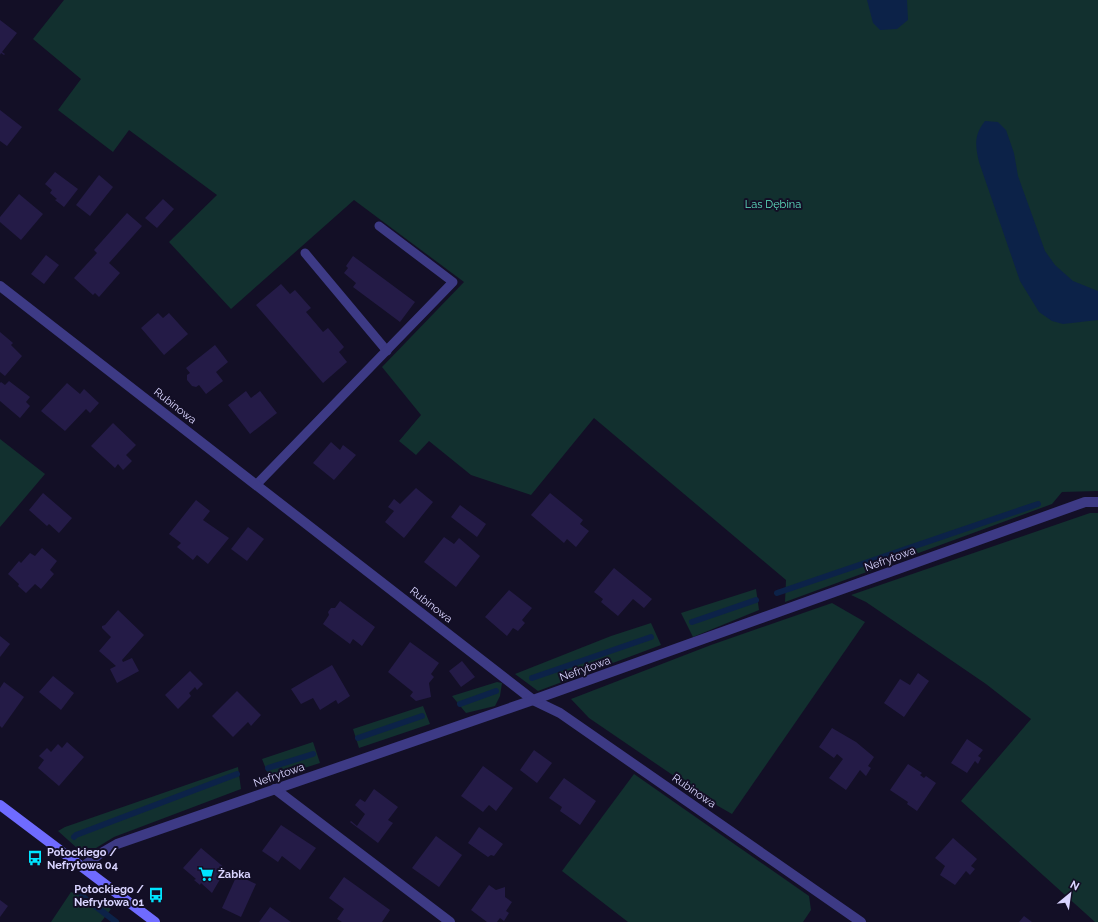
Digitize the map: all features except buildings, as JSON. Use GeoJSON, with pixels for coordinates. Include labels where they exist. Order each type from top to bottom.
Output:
{"type":"FeatureCollection","features":[{"type":"Feature","properties":{"kind":"street","name":"Rubinowa"},"geometry":{"type":"LineString","coordinates":[[0,286],[533,700],[560,712],[861,922]]}},
{"type":"Feature","properties":{"kind":"street","name":"Nefrytowa"},"geometry":{"type":"LineString","coordinates":[[83,867],[98,855],[117,844],[533,700],[1085,502],[1098,502]]}},
{"type":"Feature","properties":{"kind":"street"},"geometry":{"type":"LineString","coordinates":[[275,789],[450,922]]}},
{"type":"Feature","properties":{"kind":"street"},"geometry":{"type":"LineString","coordinates":[[0,805],[155,922]]}},
{"type":"Feature","properties":{"kind":"lane"},"geometry":{"type":"LineString","coordinates":[[256,485],[453,282],[379,226]]}},
{"type":"Feature","properties":{"kind":"lane"},"geometry":{"type":"LineString","coordinates":[[305,253],[387,350]]}},
{"type":"Feature","properties":{"kind":"green space","name":"Las Dębina"},"geometry":{"type":"Polygon","coordinates":[[[64,0],[1098,0],[1098,491],[1062,492],[1052,504],[785,602],[786,580],[594,418],[531,495],[471,475],[429,441],[416,455],[399,441],[421,415],[382,367],[464,282],[354,200],[231,309],[169,242],[217,195],[129,130],[113,152],[58,110],[81,79],[33,39],[64,0]]]}},
{"type":"Feature","properties":{"kind":"green space"},"geometry":{"type":"Polygon","coordinates":[[[0,439],[45,474],[0,527],[0,439]]]}},
{"type":"Feature","properties":{"kind":"green space"},"geometry":{"type":"Polygon","coordinates":[[[1090,513],[1098,513],[1098,922],[1095,922],[961,801],[1031,719],[986,684],[866,602],[851,595],[1090,513]]]}},
{"type":"Feature","properties":{"kind":"green space"},"geometry":{"type":"Polygon","coordinates":[[[756,589],[759,610],[693,637],[681,613],[756,589]]]}},
{"type":"Feature","properties":{"kind":"green space"},"geometry":{"type":"Polygon","coordinates":[[[832,603],[865,622],[732,814],[589,718],[571,699],[711,645],[832,603]]]}},
{"type":"Feature","properties":{"kind":"green space"},"geometry":{"type":"Polygon","coordinates":[[[651,623],[661,645],[538,691],[515,674],[611,636],[651,623]]]}},
{"type":"Feature","properties":{"kind":"green space"},"geometry":{"type":"Polygon","coordinates":[[[497,682],[502,683],[500,696],[495,706],[466,713],[452,696],[497,682]]]}},
{"type":"Feature","properties":{"kind":"green space"},"geometry":{"type":"Polygon","coordinates":[[[423,706],[430,724],[359,748],[353,729],[423,706]]]}},
{"type":"Feature","properties":{"kind":"green space"},"geometry":{"type":"Polygon","coordinates":[[[313,742],[320,763],[270,779],[262,759],[313,742]]]}},
{"type":"Feature","properties":{"kind":"green space"},"geometry":{"type":"Polygon","coordinates":[[[238,767],[241,789],[114,837],[96,848],[77,848],[58,831],[65,827],[238,767]]]}},
{"type":"Feature","properties":{"kind":"green space"},"geometry":{"type":"Polygon","coordinates":[[[634,774],[809,896],[811,910],[803,922],[628,922],[562,871],[634,774]]]}},
{"type":"Feature","properties":{"kind":"green space"},"geometry":{"type":"Polygon","coordinates":[[[71,892],[97,901],[111,909],[101,922],[51,922],[71,892]]]}},
{"type":"Feature","properties":{"kind":"water"},"geometry":{"type":"Polygon","coordinates":[[[867,0],[907,0],[908,20],[897,29],[880,30],[873,23],[867,0]]]}},
{"type":"Feature","properties":{"kind":"water"},"geometry":{"type":"Polygon","coordinates":[[[985,121],[998,122],[1006,130],[1014,153],[1018,176],[1045,251],[1055,265],[1073,281],[1098,291],[1098,320],[1063,324],[1052,321],[1039,312],[1020,281],[979,162],[976,140],[981,126],[985,121]]]}},
{"type":"Feature","properties":{"kind":"waterway"},"geometry":{"type":"LineString","coordinates":[[777,593],[1038,504]]}},
{"type":"Feature","properties":{"kind":"waterway"},"geometry":{"type":"LineString","coordinates":[[692,622],[756,600]]}},
{"type":"Feature","properties":{"kind":"waterway"},"geometry":{"type":"LineString","coordinates":[[532,678],[651,637]]}},
{"type":"Feature","properties":{"kind":"waterway"},"geometry":{"type":"LineString","coordinates":[[460,704],[496,691]]}},
{"type":"Feature","properties":{"kind":"waterway"},"geometry":{"type":"LineString","coordinates":[[358,738],[422,716]]}},
{"type":"Feature","properties":{"kind":"waterway"},"geometry":{"type":"LineString","coordinates":[[268,768],[313,754]]}},
{"type":"Feature","properties":{"kind":"waterway"},"geometry":{"type":"LineString","coordinates":[[74,837],[237,774]]}},
{"type":"Feature","properties":{"kind":"waterway"},"geometry":{"type":"LineString","coordinates":[[82,896],[116,922]]}},
{"type":"Feature","properties":{"kind":"place","name":"Potockiego / Nefrytowa 04"},"geometry":{"type":"Point","coordinates":[35,858]}},
{"type":"Feature","properties":{"kind":"place","name":"Żabka"},"geometry":{"type":"Point","coordinates":[206,874]}},
{"type":"Feature","properties":{"kind":"place","name":"Potockiego / Nefrytowa 01"},"geometry":{"type":"Point","coordinates":[156,895]}}]}
